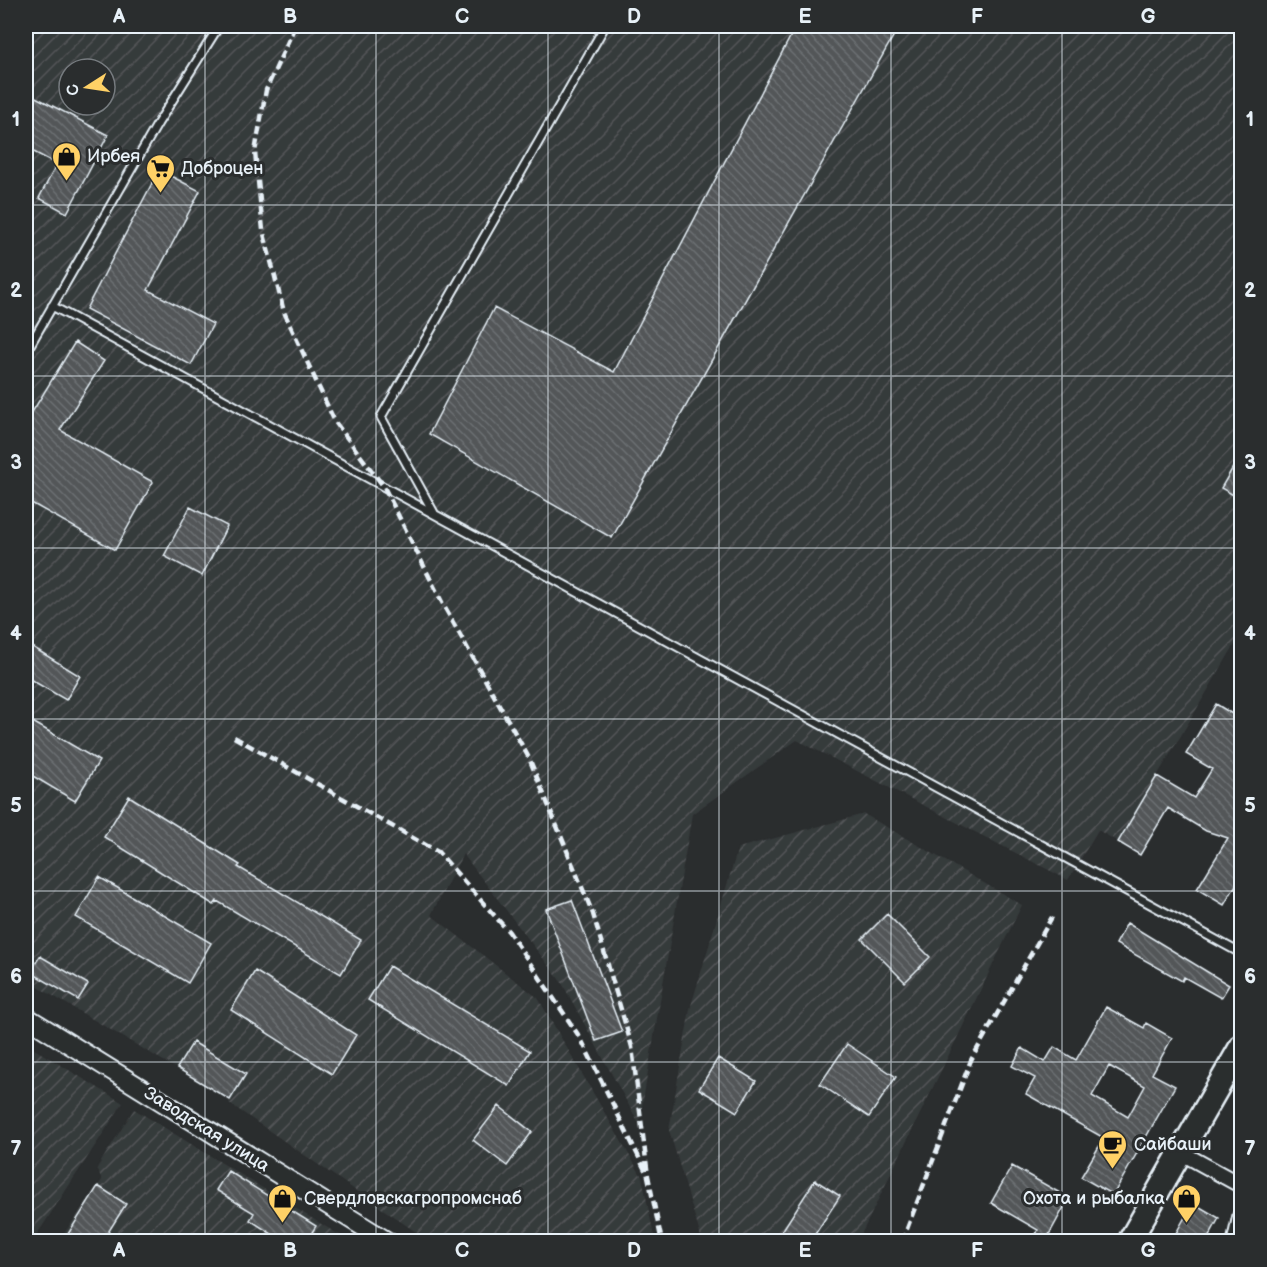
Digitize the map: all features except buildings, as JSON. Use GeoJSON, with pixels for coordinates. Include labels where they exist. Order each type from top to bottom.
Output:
{"type":"FeatureCollection","features":[{"type":"Feature","properties":{"kind":"main road"},"geometry":{"type":"LineString","coordinates":[[1129,1242],[1242,1045]]}},
{"type":"Feature","properties":{"kind":"street","name":"Заводская улица"},"geometry":{"type":"LineString","coordinates":[[26,1017],[388,1242]]}},
{"type":"Feature","properties":{"kind":"street"},"geometry":{"type":"LineString","coordinates":[[1180,1152],[1242,1186]]}},
{"type":"Feature","properties":{"kind":"lane"},"geometry":{"type":"LineString","coordinates":[[26,352],[158,123],[219,26]]}},
{"type":"Feature","properties":{"kind":"lane"},"geometry":{"type":"LineString","coordinates":[[434,513],[381,417],[605,26]]}},
{"type":"Feature","properties":{"kind":"lane"},"geometry":{"type":"LineString","coordinates":[[52,306],[1242,954]]}},
{"type":"Feature","properties":{"kind":"lane"},"geometry":{"type":"LineString","coordinates":[[1231,1242],[1237,1215],[1242,1207]]}},
{"type":"Feature","properties":{"kind":"shaded area"},"geometry":{"type":"Polygon","coordinates":[[[26,26],[1241,26],[1242,452],[1221,488],[1241,500],[1241,634],[1118,842],[1098,830],[1068,880],[797,740],[692,814],[639,1124],[562,983],[463,854],[431,915],[538,998],[642,1177],[655,1241],[429,1241],[229,1103],[230,1100],[26,980],[26,26]]]}},
{"type":"Feature","properties":{"kind":"shaded area"},"geometry":{"type":"Polygon","coordinates":[[[864,814],[1022,905],[858,1241],[702,1241],[669,1130],[690,1009],[738,848],[864,814]]]}},
{"type":"Feature","properties":{"kind":"shaded area"},"geometry":{"type":"Polygon","coordinates":[[[26,1044],[123,1103],[32,1242],[26,1241],[26,1044]]]}},
{"type":"Feature","properties":{"kind":"shaded area"},"geometry":{"type":"Polygon","coordinates":[[[134,1109],[349,1241],[58,1242],[102,1180],[97,1168],[134,1109]]]}},
{"type":"Feature","properties":{"kind":"railway"},"geometry":{"type":"LineString","coordinates":[[295,26],[266,90],[255,152],[263,230],[284,312],[335,422],[384,487],[445,608],[529,758],[593,914],[632,1047],[648,1176]]}},
{"type":"Feature","properties":{"kind":"railway"},"geometry":{"type":"LineString","coordinates":[[234,737],[438,852],[509,932],[581,1039],[648,1176],[662,1242]]}},
{"type":"Feature","properties":{"kind":"railway"},"geometry":{"type":"LineString","coordinates":[[902,1242],[971,1060],[1052,917]]}},
{"type":"Feature","properties":{"kind":"place","name":"Ирбея"},"geometry":{"type":"Point","coordinates":[66,182]}},
{"type":"Feature","properties":{"kind":"place","name":"Доброцен"},"geometry":{"type":"Point","coordinates":[160,194]}},
{"type":"Feature","properties":{"kind":"place","name":"Сайбаши"},"geometry":{"type":"Point","coordinates":[1113,1170]}},
{"type":"Feature","properties":{"kind":"place","name":"Свердловскагропромснаб"},"geometry":{"type":"Point","coordinates":[283,1224]}},
{"type":"Feature","properties":{"kind":"place","name":"Охота и рыбалка"},"geometry":{"type":"Point","coordinates":[1186,1224]}}]}
